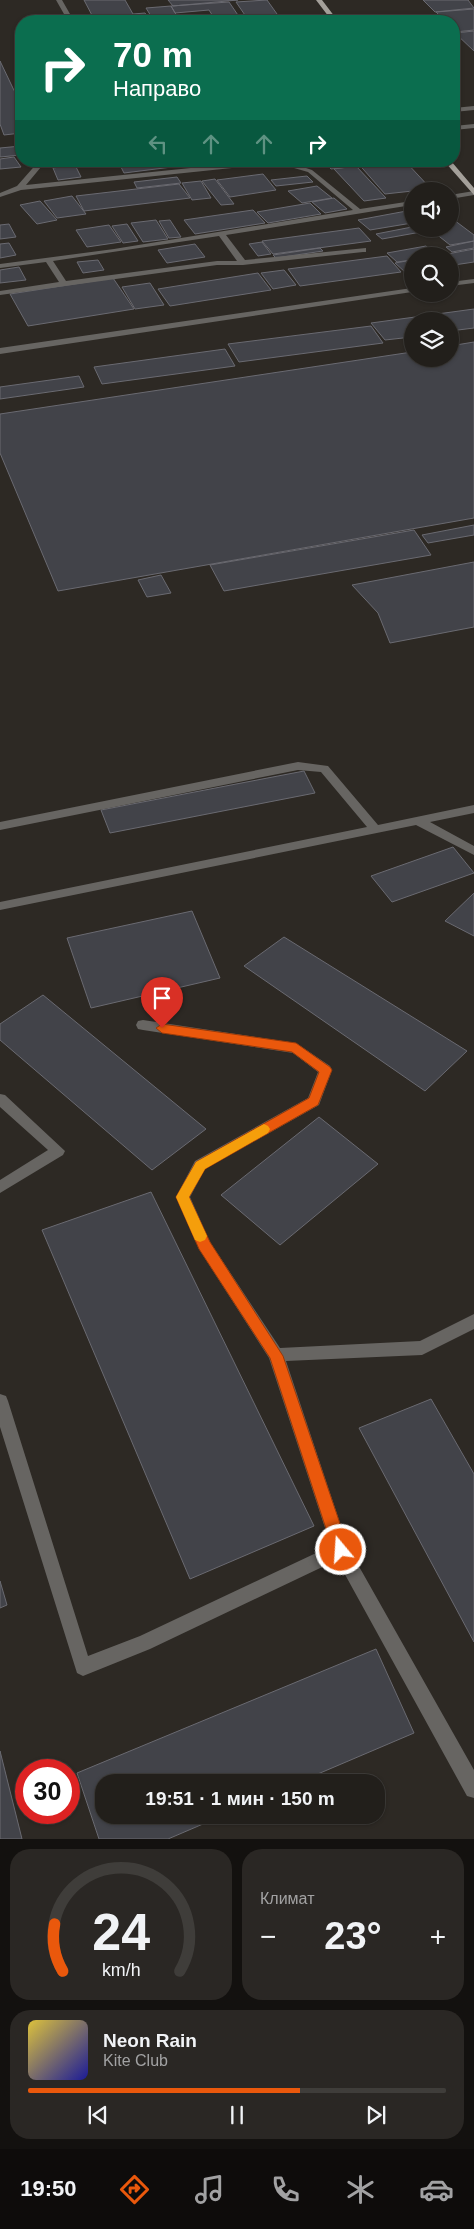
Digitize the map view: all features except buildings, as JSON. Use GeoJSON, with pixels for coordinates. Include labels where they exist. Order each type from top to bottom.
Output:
{"type":"FeatureCollection","features":[{"type":"Feature","properties":{"kind":"main road"},"geometry":{"type":"LineString","coordinates":[[319,0],[330,15]]}},
{"type":"Feature","properties":{"kind":"main road"},"geometry":{"type":"LineString","coordinates":[[451,167],[474,193]]}},
{"type":"Feature","properties":{"kind":"street"},"geometry":{"type":"LineString","coordinates":[[59,0],[68,15]]}},
{"type":"Feature","properties":{"kind":"street"},"geometry":{"type":"LineString","coordinates":[[460,109],[474,108]]}},
{"type":"Feature","properties":{"kind":"street"},"geometry":{"type":"LineString","coordinates":[[460,128],[473,127]]}},
{"type":"Feature","properties":{"kind":"street"},"geometry":{"type":"LineString","coordinates":[[20,188],[38,167]]}},
{"type":"Feature","properties":{"kind":"street"},"geometry":{"type":"LineString","coordinates":[[0,195],[20,188],[222,167]]}},
{"type":"Feature","properties":{"kind":"street"},"geometry":{"type":"LineString","coordinates":[[297,167],[310,171],[358,211]]}},
{"type":"Feature","properties":{"kind":"street"},"geometry":{"type":"LineString","coordinates":[[459,196],[474,193]]}},
{"type":"Feature","properties":{"kind":"street"},"geometry":{"type":"LineString","coordinates":[[0,266],[221,234],[404,204]]}},
{"type":"Feature","properties":{"kind":"street"},"geometry":{"type":"LineString","coordinates":[[221,234],[243,263]]}},
{"type":"Feature","properties":{"kind":"street"},"geometry":{"type":"LineString","coordinates":[[0,293],[218,263],[243,263],[363,250]]}},
{"type":"Feature","properties":{"kind":"street"},"geometry":{"type":"LineString","coordinates":[[48,260],[64,284]]}},
{"type":"Feature","properties":{"kind":"street"},"geometry":{"type":"LineString","coordinates":[[459,283],[474,281]]}},
{"type":"Feature","properties":{"kind":"street"},"geometry":{"type":"LineString","coordinates":[[0,351],[404,291]]}},
{"type":"Feature","properties":{"kind":"street"},"geometry":{"type":"LineString","coordinates":[[0,826],[298,766],[324,770],[337,782],[374,829]]}},
{"type":"Feature","properties":{"kind":"street"},"geometry":{"type":"LineString","coordinates":[[0,906],[473,807]]}},
{"type":"Feature","properties":{"kind":"street"},"geometry":{"type":"LineString","coordinates":[[416,820],[474,851]]}},
{"type":"Feature","properties":{"kind":"street"},"geometry":{"type":"LineString","coordinates":[[143,1025],[296,1048],[325,1070],[314,1101],[200,1165],[183,1197],[204,1245],[276,1356],[341,1550],[474,1789]]}},
{"type":"Feature","properties":{"kind":"street"},"geometry":{"type":"LineString","coordinates":[[0,1099],[58,1151],[0,1187]]}},
{"type":"Feature","properties":{"kind":"street"},"geometry":{"type":"LineString","coordinates":[[276,1356],[422,1348],[474,1321]]}},
{"type":"Feature","properties":{"kind":"street"},"geometry":{"type":"LineString","coordinates":[[0,1401],[83,1667],[144,1643],[341,1550]]}},
{"type":"Feature","properties":{"kind":"slow traffic"},"geometry":{"type":"LineString","coordinates":[[200,1236],[183,1197],[200,1165],[264,1129]]}},
{"type":"Feature","properties":{"kind":"route"},"geometry":{"type":"LineString","coordinates":[[162,1028],[296,1048],[325,1070],[314,1101],[200,1165],[183,1197],[204,1245],[276,1356],[341,1550]]}}]}
